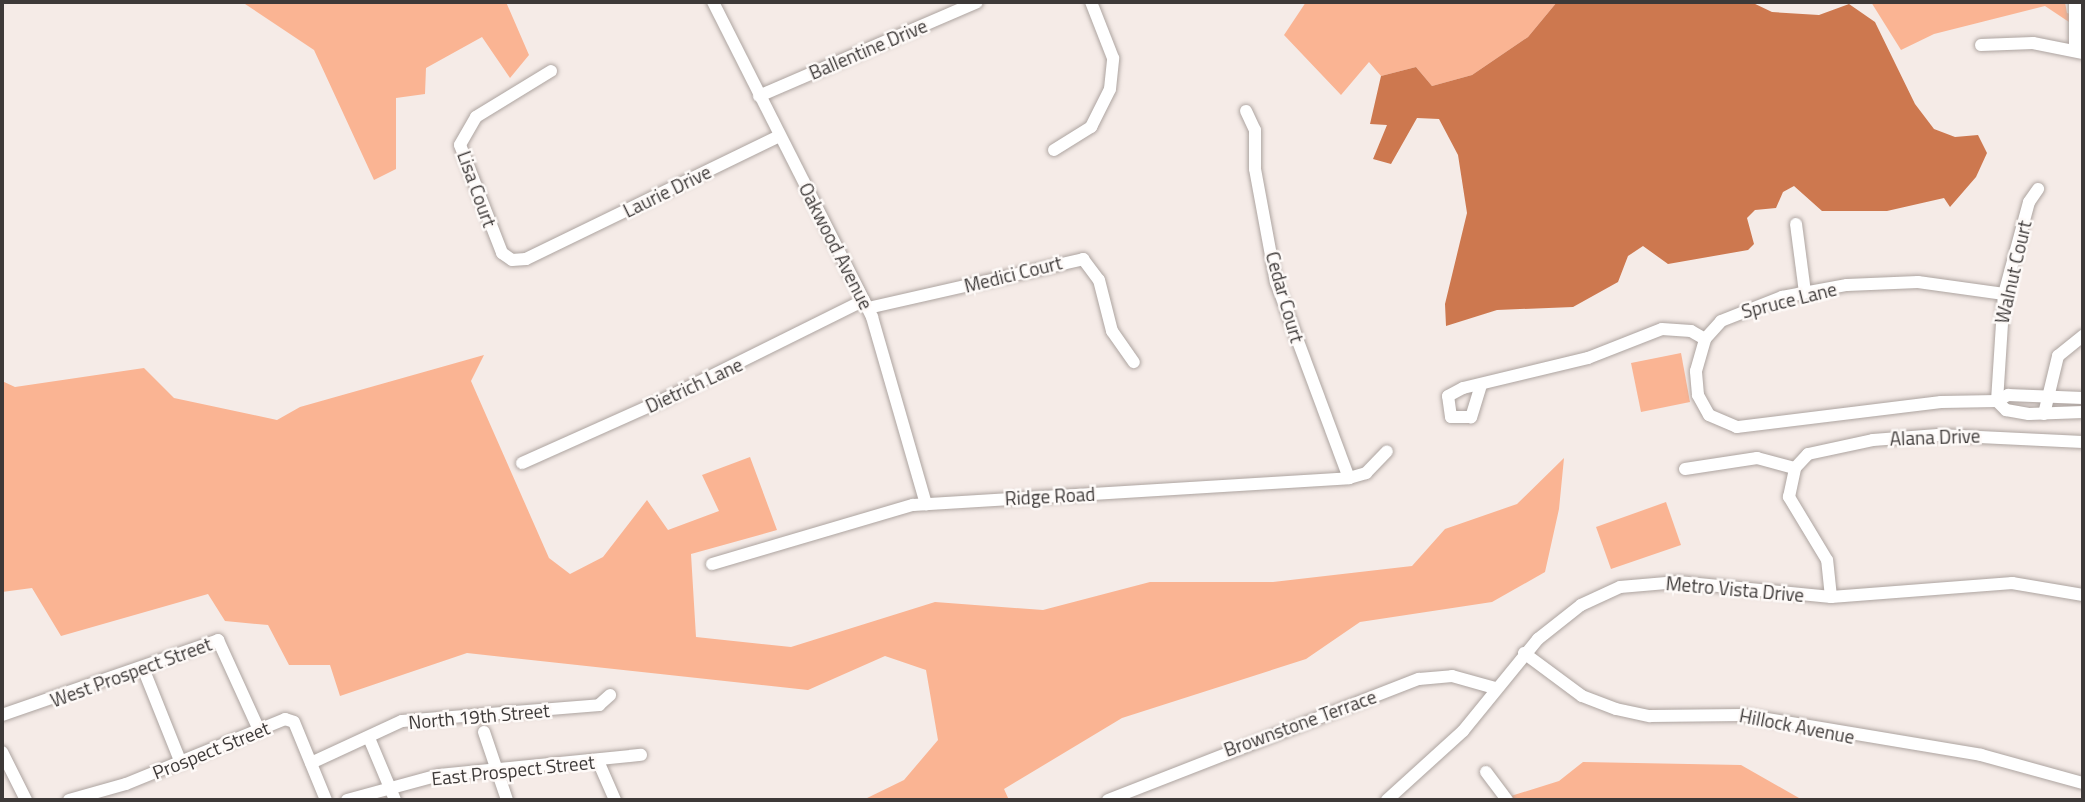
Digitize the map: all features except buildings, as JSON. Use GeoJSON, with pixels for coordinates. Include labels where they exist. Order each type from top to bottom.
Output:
{"type":"FeatureCollection","features":[{"type":"Feature","properties":{"kind":"street","name":"Oakwood Avenue"},"geometry":{"type":"LineString","coordinates":[[713,2],[866,304],[926,504]]}},
{"type":"Feature","properties":{"kind":"street","name":"Ballentine Drive"},"geometry":{"type":"LineString","coordinates":[[759,96],[977,2]]}},
{"type":"Feature","properties":{"kind":"street"},"geometry":{"type":"LineString","coordinates":[[1054,150],[1091,127],[1110,89],[1113,58],[1091,2]]}},
{"type":"Feature","properties":{"kind":"street"},"geometry":{"type":"LineString","coordinates":[[1981,45],[2033,43],[2079,51],[2074,2]]}},
{"type":"Feature","properties":{"kind":"street","name":"Lisa Court"},"geometry":{"type":"LineString","coordinates":[[551,71],[476,117],[460,145],[502,253],[519,260],[554,245]]}},
{"type":"Feature","properties":{"kind":"street","name":"Cedar Court"},"geometry":{"type":"LineString","coordinates":[[1246,111],[1255,130],[1255,169],[1276,282],[1349,478]]}},
{"type":"Feature","properties":{"kind":"street","name":"Laurie Drive"},"geometry":{"type":"LineString","coordinates":[[554,245],[779,136]]}},
{"type":"Feature","properties":{"kind":"street","name":"Walnut Court"},"geometry":{"type":"LineString","coordinates":[[1997,401],[2004,294],[2029,202],[2038,189]]}},
{"type":"Feature","properties":{"kind":"street"},"geometry":{"type":"LineString","coordinates":[[1796,224],[1805,292]]}},
{"type":"Feature","properties":{"kind":"street","name":"Medici Court"},"geometry":{"type":"LineString","coordinates":[[866,304],[1083,259],[1099,280],[1112,331],[1134,362]]}},
{"type":"Feature","properties":{"kind":"street","name":"Spruce Lane"},"geometry":{"type":"LineString","coordinates":[[1705,339],[1731,314],[1805,292],[1918,282],[2004,294]]}},
{"type":"Feature","properties":{"kind":"street","name":"Dietrich Lane"},"geometry":{"type":"LineString","coordinates":[[522,463],[866,304]]}},
{"type":"Feature","properties":{"kind":"street"},"geometry":{"type":"LineString","coordinates":[[1481,385],[1588,358],[1662,329],[1691,331],[1705,339],[1697,360],[1698,395],[1709,415],[1728,426],[1941,402],[1997,401],[2008,395],[2046,399],[2083,398]]}},
{"type":"Feature","properties":{"kind":"street"},"geometry":{"type":"LineString","coordinates":[[2045,414],[2046,399],[2058,356],[2083,335]]}},
{"type":"Feature","properties":{"kind":"street"},"geometry":{"type":"LineString","coordinates":[[1997,401],[2006,410],[2045,414],[2083,411]]}},
{"type":"Feature","properties":{"kind":"street","name":"Alana Drive"},"geometry":{"type":"LineString","coordinates":[[1795,468],[1816,450],[1889,438],[1987,435],[2083,442]]}},
{"type":"Feature","properties":{"kind":"street","name":"Ridge Road"},"geometry":{"type":"LineString","coordinates":[[712,564],[926,504],[1349,478],[1366,473],[1387,451]]}},
{"type":"Feature","properties":{"kind":"street"},"geometry":{"type":"LineString","coordinates":[[1685,469],[1757,458],[1795,468],[1789,497],[1827,560],[1831,597]]}},
{"type":"Feature","properties":{"kind":"street","name":"Metro Vista Drive"},"geometry":{"type":"LineString","coordinates":[[1387,800],[1463,731],[1524,653],[1581,605],[1632,585],[1678,582],[1831,597],[2012,583],[2083,596]]}},
{"type":"Feature","properties":{"kind":"street","name":"West Prospect Street"},"geometry":{"type":"LineString","coordinates":[[2,715],[220,640],[259,730]]}},
{"type":"Feature","properties":{"kind":"street","name":"Hillock Avenue"},"geometry":{"type":"LineString","coordinates":[[1524,653],[1582,696],[1627,712],[1744,715],[1981,755],[2083,783]]}},
{"type":"Feature","properties":{"kind":"street"},"geometry":{"type":"LineString","coordinates":[[143,668],[181,763]]}},
{"type":"Feature","properties":{"kind":"street","name":"Brownstone Terrace"},"geometry":{"type":"LineString","coordinates":[[1108,800],[1419,679],[1452,676],[1495,688]]}},
{"type":"Feature","properties":{"kind":"street","name":"North 19th Street"},"geometry":{"type":"LineString","coordinates":[[310,763],[402,721],[599,705],[610,695]]}},
{"type":"Feature","properties":{"kind":"street","name":"Prospect Street"},"geometry":{"type":"LineString","coordinates":[[69,800],[181,763],[259,730],[291,720],[310,763]]}},
{"type":"Feature","properties":{"kind":"street"},"geometry":{"type":"LineString","coordinates":[[484,732],[507,800]]}},
{"type":"Feature","properties":{"kind":"street"},"geometry":{"type":"LineString","coordinates":[[369,738],[396,800]]}},
{"type":"Feature","properties":{"kind":"street"},"geometry":{"type":"LineString","coordinates":[[2,752],[26,800]]}},
{"type":"Feature","properties":{"kind":"street","name":"East Prospect Street"},"geometry":{"type":"LineString","coordinates":[[347,800],[390,786],[496,770],[641,755]]}},
{"type":"Feature","properties":{"kind":"street"},"geometry":{"type":"LineString","coordinates":[[598,761],[615,800]]}},
{"type":"Feature","properties":{"kind":"street"},"geometry":{"type":"LineString","coordinates":[[310,763],[326,800]]}},
{"type":"Feature","properties":{"kind":"street"},"geometry":{"type":"LineString","coordinates":[[1486,772],[1507,800]]}},
{"type":"Feature","properties":{"kind":"shaded area"},"geometry":{"type":"Polygon","coordinates":[[[242,2],[506,2],[529,55],[510,78],[482,37],[426,68],[425,94],[396,98],[396,169],[374,180],[314,50],[242,2]]]}},
{"type":"Feature","properties":{"kind":"shaded area"},"geometry":{"type":"Polygon","coordinates":[[[1306,2],[1557,2],[1528,37],[1472,75],[1432,86],[1416,67],[1381,76],[1369,62],[1341,95],[1284,35],[1306,2]]]}},
{"type":"Feature","properties":{"kind":"shaded area"},"geometry":{"type":"Polygon","coordinates":[[[1557,2],[1751,2],[1772,12],[1819,15],[1849,4],[1875,22],[1915,104],[1934,129],[1955,137],[1978,135],[1987,153],[1976,177],[1950,207],[1944,198],[1887,211],[1822,211],[1794,186],[1783,192],[1776,208],[1755,210],[1747,218],[1754,244],[1748,250],[1668,264],[1643,246],[1628,256],[1618,282],[1573,307],[1497,310],[1446,326],[1445,304],[1467,213],[1458,155],[1439,119],[1417,118],[1391,164],[1373,159],[1387,125],[1370,124],[1381,76],[1416,67],[1432,86],[1472,75],[1528,37],[1557,2]]]}},
{"type":"Feature","properties":{"kind":"shaded area"},"geometry":{"type":"Polygon","coordinates":[[[1871,2],[2065,2],[2067,13],[2083,18],[2083,25],[2075,26],[2045,6],[1934,34],[1901,50],[1871,2]]]}},
{"type":"Feature","properties":{"kind":"shaded area"},"geometry":{"type":"Polygon","coordinates":[[[1681,353],[1690,402],[1641,412],[1631,363],[1681,353]]]}},
{"type":"Feature","properties":{"kind":"shaded area"},"geometry":{"type":"Polygon","coordinates":[[[484,355],[471,381],[549,558],[570,574],[603,557],[647,500],[668,530],[719,511],[702,475],[750,457],[777,530],[691,554],[696,637],[791,647],[935,602],[1043,610],[1150,582],[1273,582],[1412,566],[1445,529],[1517,504],[1564,458],[1559,509],[1545,572],[1492,602],[1360,622],[1306,659],[1122,718],[1004,789],[1009,800],[863,800],[904,780],[938,740],[926,670],[885,656],[808,690],[467,653],[340,696],[330,665],[289,665],[268,625],[225,621],[208,594],[61,636],[32,588],[2,592],[2,381],[15,387],[144,368],[174,398],[277,420],[300,407],[484,355]]]}},
{"type":"Feature","properties":{"kind":"shaded area"},"geometry":{"type":"Polygon","coordinates":[[[1666,502],[1681,545],[1611,569],[1596,527],[1666,502]]]}},
{"type":"Feature","properties":{"kind":"shaded area"},"geometry":{"type":"Polygon","coordinates":[[[1583,762],[1741,765],[1799,798],[1817,800],[1498,800],[1559,781],[1583,762]]]}}]}
